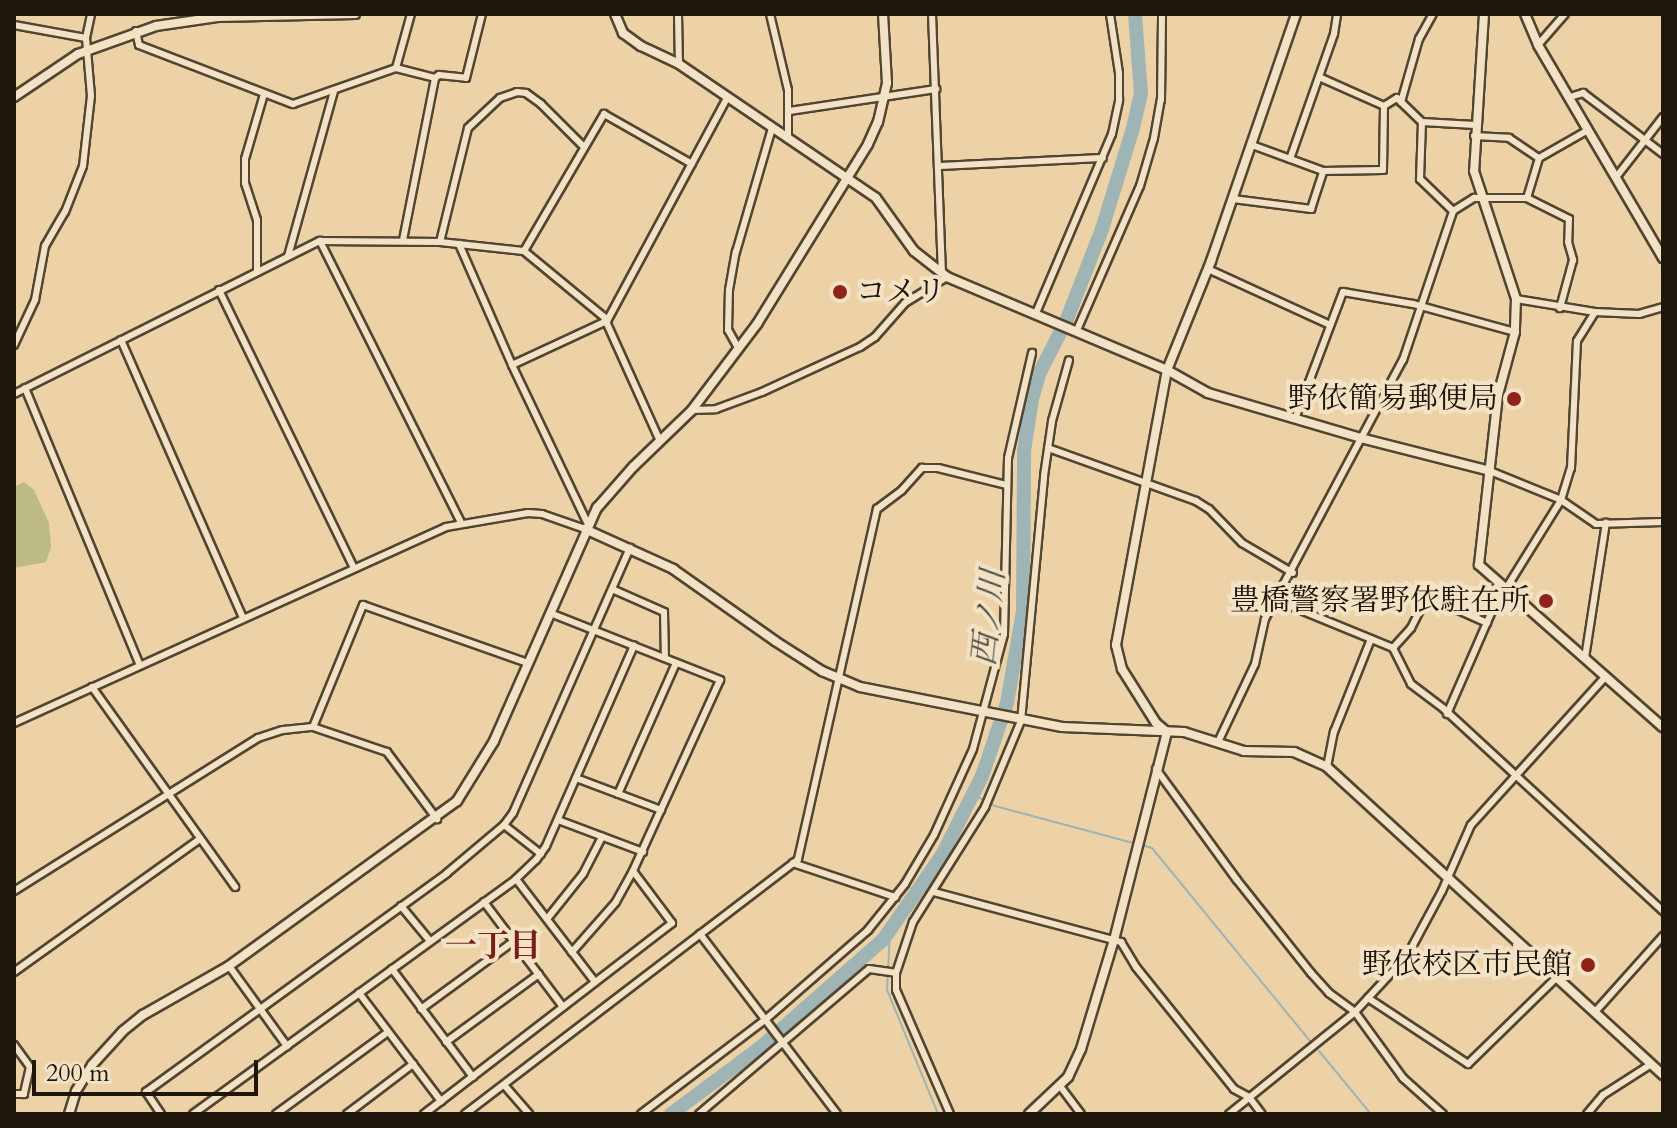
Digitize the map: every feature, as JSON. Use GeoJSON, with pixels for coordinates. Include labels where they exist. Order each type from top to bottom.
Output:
{"type":"FeatureCollection","features":[{"type":"Feature","properties":{"kind":"street"},"geometry":{"type":"LineString","coordinates":[[14,345],[35,300],[45,246],[65,212],[83,166],[91,96],[86,38],[91,14]]}},
{"type":"Feature","properties":{"kind":"street"},"geometry":{"type":"LineString","coordinates":[[14,97],[86,50],[136,31],[182,20],[217,17],[355,14]]}},
{"type":"Feature","properties":{"kind":"street"},"geometry":{"type":"LineString","coordinates":[[396,68],[411,14]]}},
{"type":"Feature","properties":{"kind":"street"},"geometry":{"type":"LineString","coordinates":[[136,31],[139,45],[293,104],[396,68],[435,78],[439,75],[466,78],[482,14]]}},
{"type":"Feature","properties":{"kind":"street"},"geometry":{"type":"LineString","coordinates":[[615,14],[623,33],[641,46],[679,64],[876,198],[914,251],[944,275],[1167,370],[1208,393],[1361,438],[1490,471],[1561,500],[1596,524],[1663,522]]}},
{"type":"Feature","properties":{"kind":"street"},"geometry":{"type":"LineString","coordinates":[[678,14],[679,64]]}},
{"type":"Feature","properties":{"kind":"street"},"geometry":{"type":"LineString","coordinates":[[770,14],[788,90],[788,139]]}},
{"type":"Feature","properties":{"kind":"street"},"geometry":{"type":"LineString","coordinates":[[69,1114],[76,1091],[116,1037],[143,1015],[229,966],[437,819],[457,801],[477,774],[587,526],[606,495],[692,410],[737,346],[757,324],[849,177],[878,122],[884,97],[888,65],[883,14]]}},
{"type":"Feature","properties":{"kind":"street"},"geometry":{"type":"LineString","coordinates":[[932,14],[944,275]]}},
{"type":"Feature","properties":{"kind":"street"},"geometry":{"type":"LineString","coordinates":[[1036,313],[1103,158],[1119,100],[1110,14]]}},
{"type":"Feature","properties":{"kind":"street"},"geometry":{"type":"LineString","coordinates":[[1077,330],[1140,186],[1154,138],[1161,100],[1162,14]]}},
{"type":"Feature","properties":{"kind":"street"},"geometry":{"type":"LineString","coordinates":[[1167,732],[1156,723],[1122,669],[1116,645],[1167,370],[1208,269],[1296,14]]}},
{"type":"Feature","properties":{"kind":"street"},"geometry":{"type":"LineString","coordinates":[[1290,159],[1334,34],[1337,14]]}},
{"type":"Feature","properties":{"kind":"street"},"geometry":{"type":"LineString","coordinates":[[1401,102],[1419,39],[1433,14]]}},
{"type":"Feature","properties":{"kind":"street"},"geometry":{"type":"LineString","coordinates":[[1484,14],[1474,171],[1516,299],[1515,332],[1498,395],[1479,565],[1663,727]]}},
{"type":"Feature","properties":{"kind":"street"},"geometry":{"type":"LineString","coordinates":[[1525,14],[1538,45],[1663,258]]}},
{"type":"Feature","properties":{"kind":"street"},"geometry":{"type":"LineString","coordinates":[[1538,45],[1565,14]]}},
{"type":"Feature","properties":{"kind":"street"},"geometry":{"type":"LineString","coordinates":[[14,25],[86,38]]}},
{"type":"Feature","properties":{"kind":"street"},"geometry":{"type":"LineString","coordinates":[[1319,77],[1384,106]]}},
{"type":"Feature","properties":{"kind":"street"},"geometry":{"type":"LineString","coordinates":[[403,240],[435,78]]}},
{"type":"Feature","properties":{"kind":"street"},"geometry":{"type":"LineString","coordinates":[[789,111],[936,89]]}},
{"type":"Feature","properties":{"kind":"street"},"geometry":{"type":"LineString","coordinates":[[288,256],[334,91]]}},
{"type":"Feature","properties":{"kind":"street"},"geometry":{"type":"LineString","coordinates":[[440,242],[468,128],[500,98],[517,92],[526,93],[584,147]]}},
{"type":"Feature","properties":{"kind":"street"},"geometry":{"type":"LineString","coordinates":[[1570,97],[1583,93],[1663,154]]}},
{"type":"Feature","properties":{"kind":"street"},"geometry":{"type":"LineString","coordinates":[[257,272],[257,220],[245,183],[245,159],[264,94]]}},
{"type":"Feature","properties":{"kind":"street"},"geometry":{"type":"LineString","coordinates":[[512,365],[607,321],[727,98]]}},
{"type":"Feature","properties":{"kind":"street"},"geometry":{"type":"LineString","coordinates":[[1384,106],[1397,98],[1422,122],[1475,125]]}},
{"type":"Feature","properties":{"kind":"street"},"geometry":{"type":"LineString","coordinates":[[1252,145],[1323,171],[1383,170],[1384,106]]}},
{"type":"Feature","properties":{"kind":"street"},"geometry":{"type":"LineString","coordinates":[[524,251],[604,114],[692,164]]}},
{"type":"Feature","properties":{"kind":"street"},"geometry":{"type":"LineString","coordinates":[[1617,176],[1663,117]]}},
{"type":"Feature","properties":{"kind":"street"},"geometry":{"type":"LineString","coordinates":[[1422,122],[1420,179],[1453,211]]}},
{"type":"Feature","properties":{"kind":"street"},"geometry":{"type":"LineString","coordinates":[[737,346],[728,330],[729,290],[736,252],[772,128]]}},
{"type":"Feature","properties":{"kind":"street"},"geometry":{"type":"LineString","coordinates":[[1527,198],[1539,158],[1588,130]]}},
{"type":"Feature","properties":{"kind":"street"},"geometry":{"type":"LineString","coordinates":[[1474,136],[1509,138],[1539,158]]}},
{"type":"Feature","properties":{"kind":"street"},"geometry":{"type":"LineString","coordinates":[[938,166],[1103,158]]}},
{"type":"Feature","properties":{"kind":"street"},"geometry":{"type":"LineString","coordinates":[[1233,199],[1311,209],[1323,171]]}},
{"type":"Feature","properties":{"kind":"street"},"geometry":{"type":"LineString","coordinates":[[1218,742],[1255,664],[1265,619],[1293,573],[1403,360],[1453,211],[1463,202],[1483,198],[1527,198],[1569,219],[1568,242],[1573,260],[1560,308]]}},
{"type":"Feature","properties":{"kind":"street"},"geometry":{"type":"LineString","coordinates":[[320,241],[461,523]]}},
{"type":"Feature","properties":{"kind":"street"},"geometry":{"type":"LineString","coordinates":[[14,394],[320,241],[440,242],[524,251],[607,321],[660,441]]}},
{"type":"Feature","properties":{"kind":"street"},"geometry":{"type":"LineString","coordinates":[[459,244],[587,526]]}},
{"type":"Feature","properties":{"kind":"street"},"geometry":{"type":"LineString","coordinates":[[1208,269],[1328,324]]}},
{"type":"Feature","properties":{"kind":"street"},"geometry":{"type":"LineString","coordinates":[[692,410],[716,409],[762,392],[860,347],[875,337],[905,303],[944,275]]}},
{"type":"Feature","properties":{"kind":"street"},"geometry":{"type":"LineString","coordinates":[[219,290],[354,568]]}},
{"type":"Feature","properties":{"kind":"street"},"geometry":{"type":"LineString","coordinates":[[1295,419],[1328,324],[1343,292],[1421,307],[1515,332]]}},
{"type":"Feature","properties":{"kind":"street"},"geometry":{"type":"LineString","coordinates":[[1516,299],[1595,312],[1639,314],[1663,307]]}},
{"type":"Feature","properties":{"kind":"street"},"geometry":{"type":"LineString","coordinates":[[1447,714],[1505,589],[1561,500],[1571,468],[1577,341],[1595,312]]}},
{"type":"Feature","properties":{"kind":"street"},"geometry":{"type":"LineString","coordinates":[[121,340],[243,618]]}},
{"type":"Feature","properties":{"kind":"street"},"geometry":{"type":"LineString","coordinates":[[641,1114],[765,1020],[868,930],[895,897],[947,810],[973,749],[1004,634],[1006,485],[1011,439],[1032,353]]}},
{"type":"Feature","properties":{"kind":"street"},"geometry":{"type":"LineString","coordinates":[[950,1114],[896,990],[895,973],[913,922],[985,807],[1021,721],[1048,448],[1069,360]]}},
{"type":"Feature","properties":{"kind":"street"},"geometry":{"type":"LineString","coordinates":[[25,388],[140,665]]}},
{"type":"Feature","properties":{"kind":"street"},"geometry":{"type":"LineString","coordinates":[[1048,448],[1196,501],[1209,509],[1242,543],[1293,573]]}},
{"type":"Feature","properties":{"kind":"street"},"geometry":{"type":"LineString","coordinates":[[465,1114],[793,863],[800,854],[877,509],[902,490],[922,468],[938,468],[1006,485]]}},
{"type":"Feature","properties":{"kind":"street"},"geometry":{"type":"LineString","coordinates":[[14,723],[354,568],[461,523],[542,514],[587,526],[682,574],[736,616],[840,680],[860,687],[1062,727],[1202,735],[1244,751],[1282,749],[1327,767],[1663,1075]]}},
{"type":"Feature","properties":{"kind":"street"},"geometry":{"type":"LineString","coordinates":[[1585,658],[1606,523]]}},
{"type":"Feature","properties":{"kind":"street"},"geometry":{"type":"LineString","coordinates":[[161,1114],[146,1092],[489,841],[504,825],[513,813],[630,548]]}},
{"type":"Feature","properties":{"kind":"street"},"geometry":{"type":"LineString","coordinates":[[612,589],[664,612],[665,658]]}},
{"type":"Feature","properties":{"kind":"street"},"geometry":{"type":"LineString","coordinates":[[1393,648],[1411,628],[1427,596],[1487,623]]}},
{"type":"Feature","properties":{"kind":"street"},"geometry":{"type":"LineString","coordinates":[[1276,600],[1393,648],[1411,684],[1663,911]]}},
{"type":"Feature","properties":{"kind":"street"},"geometry":{"type":"LineString","coordinates":[[313,727],[363,605],[528,663]]}},
{"type":"Feature","properties":{"kind":"street"},"geometry":{"type":"LineString","coordinates":[[550,613],[720,680],[633,871],[616,902],[572,952]]}},
{"type":"Feature","properties":{"kind":"street"},"geometry":{"type":"LineString","coordinates":[[1327,767],[1334,732],[1371,639]]}},
{"type":"Feature","properties":{"kind":"street"},"geometry":{"type":"LineString","coordinates":[[193,1114],[516,879],[541,854],[634,646]]}},
{"type":"Feature","properties":{"kind":"street"},"geometry":{"type":"LineString","coordinates":[[618,794],[676,663]]}},
{"type":"Feature","properties":{"kind":"street"},"geometry":{"type":"LineString","coordinates":[[1229,1114],[1355,1012],[1407,956],[1471,825],[1606,676]]}},
{"type":"Feature","properties":{"kind":"street"},"geometry":{"type":"LineString","coordinates":[[92,687],[235,887]]}},
{"type":"Feature","properties":{"kind":"street"},"geometry":{"type":"LineString","coordinates":[[14,891],[267,733],[313,727],[387,752],[437,819]]}},
{"type":"Feature","properties":{"kind":"street"},"geometry":{"type":"LineString","coordinates":[[1029,1114],[1060,1086],[1073,1068],[1081,1049],[1114,940],[1167,732]]}},
{"type":"Feature","properties":{"kind":"street"},"geometry":{"type":"LineString","coordinates":[[1156,769],[1237,880],[1311,973],[1329,993],[1355,1012],[1403,1078],[1443,1114]]}},
{"type":"Feature","properties":{"kind":"street"},"geometry":{"type":"LineString","coordinates":[[576,778],[661,810]]}},
{"type":"Feature","properties":{"kind":"street"},"geometry":{"type":"LineString","coordinates":[[558,820],[643,852]]}},
{"type":"Feature","properties":{"kind":"street"},"geometry":{"type":"LineString","coordinates":[[504,825],[541,854]]}},
{"type":"Feature","properties":{"kind":"street"},"geometry":{"type":"LineString","coordinates":[[547,919],[583,874],[602,837]]}},
{"type":"Feature","properties":{"kind":"street"},"geometry":{"type":"LineString","coordinates":[[14,972],[200,839]]}},
{"type":"Feature","properties":{"kind":"street"},"geometry":{"type":"LineString","coordinates":[[793,863],[895,897]]}},
{"type":"Feature","properties":{"kind":"street"},"geometry":{"type":"LineString","coordinates":[[424,1114],[672,923],[633,871]]}},
{"type":"Feature","properties":{"kind":"street"},"geometry":{"type":"LineString","coordinates":[[516,879],[595,982]]}},
{"type":"Feature","properties":{"kind":"street"},"geometry":{"type":"LineString","coordinates":[[934,892],[1121,942],[1136,967],[1234,1089],[1249,1097],[1262,1114]]}},
{"type":"Feature","properties":{"kind":"street"},"geometry":{"type":"LineString","coordinates":[[484,902],[563,1007]]}},
{"type":"Feature","properties":{"kind":"street"},"geometry":{"type":"LineString","coordinates":[[401,906],[430,941]]}},
{"type":"Feature","properties":{"kind":"street"},"geometry":{"type":"LineString","coordinates":[[700,934],[837,1114]]}},
{"type":"Feature","properties":{"kind":"street"},"geometry":{"type":"LineString","coordinates":[[1595,1012],[1663,936]]}},
{"type":"Feature","properties":{"kind":"street"},"geometry":{"type":"LineString","coordinates":[[421,1009],[514,941]]}},
{"type":"Feature","properties":{"kind":"street"},"geometry":{"type":"LineString","coordinates":[[229,966],[287,1046]]}},
{"type":"Feature","properties":{"kind":"street"},"geometry":{"type":"LineString","coordinates":[[392,969],[473,1077]]}},
{"type":"Feature","properties":{"kind":"street"},"geometry":{"type":"LineString","coordinates":[[699,1114],[780,1039],[869,969],[895,973]]}},
{"type":"Feature","properties":{"kind":"street"},"geometry":{"type":"LineString","coordinates":[[446,1042],[539,974]]}},
{"type":"Feature","properties":{"kind":"street"},"geometry":{"type":"LineString","coordinates":[[1368,998],[1468,1064],[1557,977]]}},
{"type":"Feature","properties":{"kind":"street"},"geometry":{"type":"LineString","coordinates":[[359,993],[441,1101]]}},
{"type":"Feature","properties":{"kind":"street"},"geometry":{"type":"LineString","coordinates":[[276,1114],[388,1032]]}},
{"type":"Feature","properties":{"kind":"street"},"geometry":{"type":"LineString","coordinates":[[14,1045],[30,1067],[24,1094],[14,1094]]}},
{"type":"Feature","properties":{"kind":"street"},"geometry":{"type":"LineString","coordinates":[[347,1114],[413,1064]]}},
{"type":"Feature","properties":{"kind":"street"},"geometry":{"type":"LineString","coordinates":[[1587,1114],[1603,1095],[1650,1065]]}},
{"type":"Feature","properties":{"kind":"street"},"geometry":{"type":"LineString","coordinates":[[505,1086],[529,1114]]}},
{"type":"Feature","properties":{"kind":"street"},"geometry":{"type":"LineString","coordinates":[[1060,1086],[1081,1114]]}},
{"type":"Feature","properties":{"kind":"shaded area"},"geometry":{"type":"Polygon","coordinates":[[[24,482],[34,490],[49,523],[51,547],[46,562],[14,568],[14,487],[24,482]]]}},
{"type":"Feature","properties":{"kind":"waterway","name":"西ノ川"},"geometry":{"type":"LineString","coordinates":[[671,1114],[761,1047],[883,940],[942,855],[982,776],[1007,703],[1023,611],[1024,451],[1032,399],[1039,374],[1067,319],[1102,229],[1133,128],[1141,94],[1135,14]]}},
{"type":"Feature","properties":{"kind":"waterway"},"geometry":{"type":"LineString","coordinates":[[974,795],[995,806],[1133,843]]}},
{"type":"Feature","properties":{"kind":"waterway"},"geometry":{"type":"LineString","coordinates":[[1142,845],[1152,848],[1310,1041]]}},
{"type":"Feature","properties":{"kind":"waterway"},"geometry":{"type":"LineString","coordinates":[[890,931],[887,990],[938,1114]]}},
{"type":"Feature","properties":{"kind":"waterway"},"geometry":{"type":"LineString","coordinates":[[1319,1051],[1371,1114]]}},
{"type":"Feature","properties":{"kind":"place","name":"コメリ"},"geometry":{"type":"Point","coordinates":[840,292]}},
{"type":"Feature","properties":{"kind":"place","name":"野依簡易郵便局"},"geometry":{"type":"Point","coordinates":[1514,399]}},
{"type":"Feature","properties":{"kind":"place","name":"豊橋警察署野依駐在所"},"geometry":{"type":"Point","coordinates":[1546,601]}},
{"type":"Feature","properties":{"kind":"place","name":"野依校区市民館"},"geometry":{"type":"Point","coordinates":[1588,965]}},
{"type":"Feature","properties":{"kind":"district","name":"一丁目"},"geometry":{"type":"Point","coordinates":[493,946]}}]}
